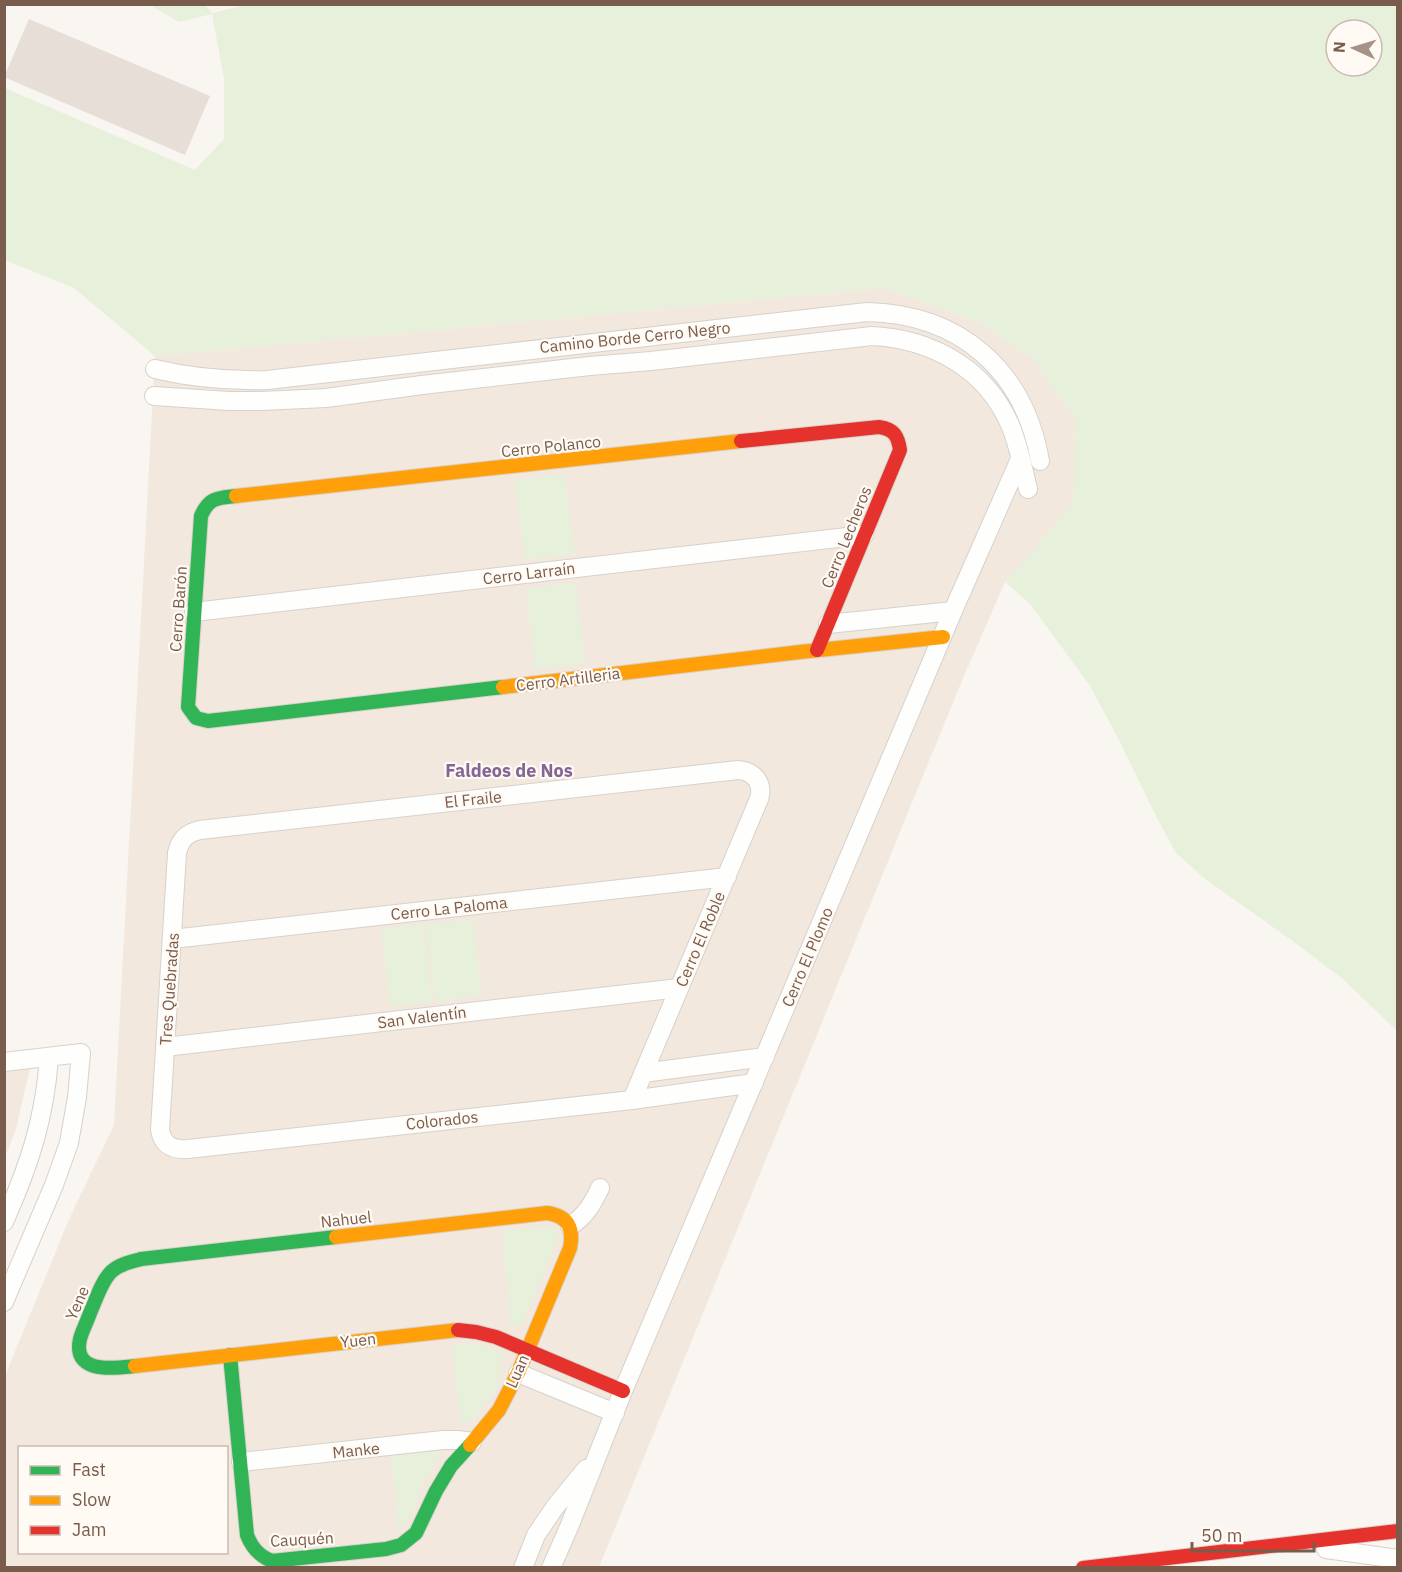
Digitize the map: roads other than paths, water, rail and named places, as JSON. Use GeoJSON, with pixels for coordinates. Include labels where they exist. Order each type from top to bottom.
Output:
{"type":"FeatureCollection","features":[{"type":"Feature","properties":{"kind":"street","name":"Camino Borde Cerro Negro"},"geometry":{"type":"LineString","coordinates":[[1028,489],[1010,426],[993,396],[955,360],[923,345],[890,337],[872,336],[590,366],[326,398],[250,401],[160,396],[161,371],[218,380],[267,380],[750,324],[886,312],[914,317],[941,326],[958,335],[986,356],[1009,382],[1026,411],[1035,436],[1040,461]]}},
{"type":"Feature","properties":{"kind":"street","name":"Cerro Polanco"},"geometry":{"type":"LineString","coordinates":[[207,503],[221,497],[879,427],[891,430],[898,436]]}},
{"type":"Feature","properties":{"kind":"street","name":"Cerro Lecheros"},"geometry":{"type":"LineString","coordinates":[[817,650],[898,456],[900,444],[898,436]]}},
{"type":"Feature","properties":{"kind":"street","name":"Cerro El Plomo"},"geometry":{"type":"LineString","coordinates":[[551,1568],[623,1391],[953,611],[1020,459]]}},
{"type":"Feature","properties":{"kind":"street","name":"Cerro Barón"},"geometry":{"type":"LineString","coordinates":[[194,717],[190,712],[188,701],[201,516],[207,503]]}},
{"type":"Feature","properties":{"kind":"street","name":"Cerro Larraín"},"geometry":{"type":"LineString","coordinates":[[194,612],[864,535]]}},
{"type":"Feature","properties":{"kind":"street"},"geometry":{"type":"LineString","coordinates":[[828,624],[953,611]]}},
{"type":"Feature","properties":{"kind":"street","name":"Cerro Artilleria"},"geometry":{"type":"LineString","coordinates":[[194,717],[208,722],[943,637]]}},
{"type":"Feature","properties":{"kind":"street","name":"El Fraile"},"geometry":{"type":"LineString","coordinates":[[187,835],[200,830],[738,770],[745,770],[756,778]]}},
{"type":"Feature","properties":{"kind":"street","name":"Cerro El Roble"},"geometry":{"type":"LineString","coordinates":[[632,1100],[761,794],[756,778]]}},
{"type":"Feature","properties":{"kind":"street","name":"Tres Quebradas"},"geometry":{"type":"LineString","coordinates":[[167,1145],[160,1130],[177,853],[178,846],[187,835]]}},
{"type":"Feature","properties":{"kind":"street","name":"Cerro La Paloma"},"geometry":{"type":"LineString","coordinates":[[172,939],[727,877]]}},
{"type":"Feature","properties":{"kind":"street","name":"San Valentín"},"geometry":{"type":"LineString","coordinates":[[165,1047],[679,987]]}},
{"type":"Feature","properties":{"kind":"street"},"geometry":{"type":"LineString","coordinates":[[4,1062],[81,1053],[77,1097],[69,1143],[54,1185],[4,1302]]}},
{"type":"Feature","properties":{"kind":"street"},"geometry":{"type":"LineString","coordinates":[[4,1222],[23,1179],[38,1133],[46,1095],[49,1057]]}},
{"type":"Feature","properties":{"kind":"street"},"geometry":{"type":"LineString","coordinates":[[643,1073],[765,1057]]}},
{"type":"Feature","properties":{"kind":"street","name":"Colorados"},"geometry":{"type":"LineString","coordinates":[[167,1145],[178,1150],[188,1149],[632,1100],[754,1083]]}},
{"type":"Feature","properties":{"kind":"street"},"geometry":{"type":"LineString","coordinates":[[718,1088],[735,1102],[741,1113]]}},
{"type":"Feature","properties":{"kind":"street"},"geometry":{"type":"LineString","coordinates":[[570,1226],[586,1213],[600,1188]]}},
{"type":"Feature","properties":{"kind":"street","name":"Nahuel"},"geometry":{"type":"LineString","coordinates":[[122,1265],[141,1259],[547,1213],[561,1216],[570,1226]]}},
{"type":"Feature","properties":{"kind":"street","name":"Luan"},"geometry":{"type":"LineString","coordinates":[[407,1541],[416,1533],[451,1466],[494,1418],[518,1373],[570,1248],[572,1239],[570,1226]]}},
{"type":"Feature","properties":{"kind":"street","name":"Yene"},"geometry":{"type":"LineString","coordinates":[[84,1360],[79,1347],[82,1335],[105,1280],[113,1270],[122,1265]]}},
{"type":"Feature","properties":{"kind":"street","name":"Yuen"},"geometry":{"type":"LineString","coordinates":[[84,1360],[94,1367],[108,1369],[464,1329],[487,1333],[623,1391]]}},
{"type":"Feature","properties":{"kind":"street","name":"Cauquén"},"geometry":{"type":"LineString","coordinates":[[230,1355],[247,1536],[256,1553],[265,1559],[280,1561],[386,1549],[407,1541]]}},
{"type":"Feature","properties":{"kind":"street"},"geometry":{"type":"LineString","coordinates":[[518,1373],[615,1413]]}},
{"type":"Feature","properties":{"kind":"street","name":"Manke"},"geometry":{"type":"LineString","coordinates":[[241,1462],[443,1440],[471,1442]]}},
{"type":"Feature","properties":{"kind":"street","name":"Cerro El Plomo"},"geometry":{"type":"LineString","coordinates":[[523,1568],[536,1535],[555,1507],[596,1456]]}},
{"type":"Feature","properties":{"kind":"street"},"geometry":{"type":"LineString","coordinates":[[1083,1568],[1398,1531]]}},
{"type":"Feature","properties":{"kind":"street"},"geometry":{"type":"LineString","coordinates":[[1289,1543],[1398,1559]]}},
{"type":"Feature","properties":{"kind":"street"},"geometry":{"type":"LineString","coordinates":[[1208,1568],[1211,1552]]}},
{"type":"Feature","properties":{"kind":"street"},"geometry":{"type":"LineString","coordinates":[[1391,1568],[1398,1567]]}},
{"type":"Feature","properties":{"kind":"district","name":"Faldeos de Nos"},"geometry":{"type":"Point","coordinates":[509,771]}}]}
